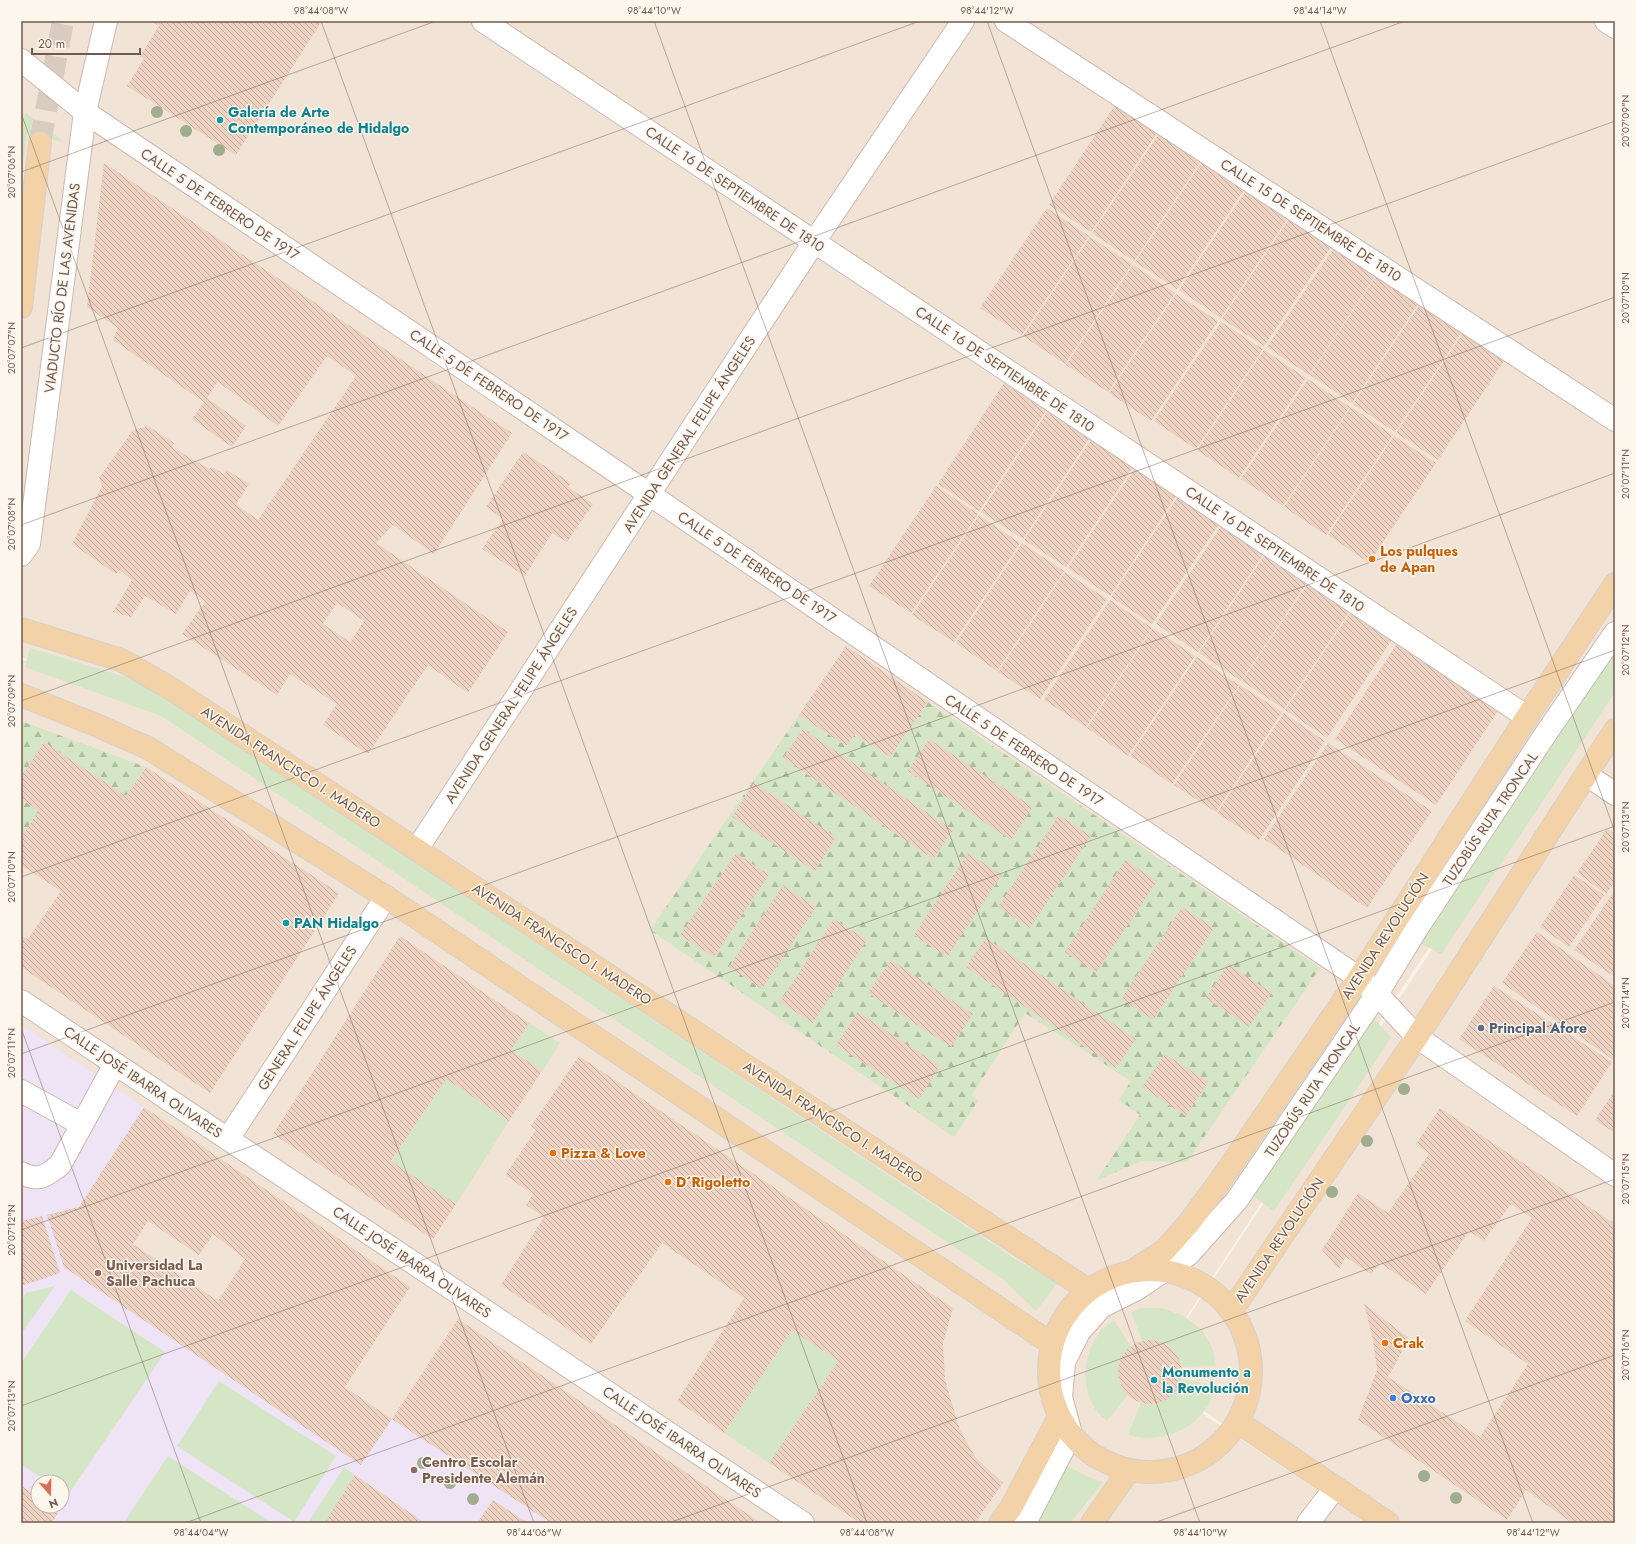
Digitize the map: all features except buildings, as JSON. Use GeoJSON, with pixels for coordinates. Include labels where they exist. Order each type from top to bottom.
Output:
{"type":"FeatureCollection","features":[{"type":"Feature","properties":{"kind":"main road"},"geometry":{"type":"LineString","coordinates":[[21,307],[40,143]]}},
{"type":"Feature","properties":{"kind":"main road","name":"AVENIDA REVOLUCIÓN"},"geometry":{"type":"LineString","coordinates":[[1134,1270],[1165,1250],[1189,1223],[1220,1181],[1359,978],[1527,717],[1615,584]]}},
{"type":"Feature","properties":{"kind":"main road","name":"AVENIDA FRANCISCO I. MADERO"},"geometry":{"type":"LineString","coordinates":[[21,629],[121,660],[170,688],[1088,1290]]}},
{"type":"Feature","properties":{"kind":"main road"},"geometry":{"type":"LineString","coordinates":[[21,695],[148,748],[386,897],[1052,1344]]}},
{"type":"Feature","properties":{"kind":"main road","name":"AVENIDA REVOLUCIÓN"},"geometry":{"type":"LineString","coordinates":[[1232,1310],[1417,1037],[1615,730]]}},
{"type":"Feature","properties":{"kind":"main road"},"geometry":{"type":"LineString","coordinates":[[1134,1270],[1161,1272],[1191,1278],[1212,1289],[1232,1310],[1246,1335],[1252,1363],[1250,1391],[1242,1415],[1229,1436],[1210,1453],[1186,1466],[1158,1472],[1130,1470],[1108,1463],[1089,1452],[1071,1434],[1059,1416],[1051,1394],[1048,1368],[1052,1344],[1066,1314],[1088,1290],[1110,1277],[1134,1270]]}},
{"type":"Feature","properties":{"kind":"main road"},"geometry":{"type":"LineString","coordinates":[[1000,1523],[1011,1508],[1059,1416]]}},
{"type":"Feature","properties":{"kind":"main road"},"geometry":{"type":"LineString","coordinates":[[1238,1422],[1388,1523]]}},
{"type":"Feature","properties":{"kind":"main road"},"geometry":{"type":"LineString","coordinates":[[1092,1523],[1130,1470]]}},
{"type":"Feature","properties":{"kind":"street","name":"VIADUCTO RÍO DE LAS AVENIDAS"},"geometry":{"type":"LineString","coordinates":[[21,556],[29,544],[85,112],[106,21]]}},
{"type":"Feature","properties":{"kind":"street","name":"CALLE 16 DE SEPTIEMBRE DE 1810"},"geometry":{"type":"LineString","coordinates":[[483,21],[1527,717]]}},
{"type":"Feature","properties":{"kind":"street","name":"AVENIDA GENERAL FELIPE ÁNGELES"},"geometry":{"type":"LineString","coordinates":[[417,849],[814,242],[963,21]]}},
{"type":"Feature","properties":{"kind":"street","name":"CALLE 15 DE SEPTIEMBRE DE 1810"},"geometry":{"type":"LineString","coordinates":[[1006,21],[1615,420]]}},
{"type":"Feature","properties":{"kind":"street"},"geometry":{"type":"LineString","coordinates":[[1606,21],[1615,26]]}},
{"type":"Feature","properties":{"kind":"street","name":"CALLE 5 DE FEBRERO DE 1917"},"geometry":{"type":"LineString","coordinates":[[21,60],[85,112],[650,494],[1359,978],[1377,994],[1417,1037],[1615,1174]]}},
{"type":"Feature","properties":{"kind":"street","name":"TUZOBÚS RUTA TRONCAL"},"geometry":{"type":"LineString","coordinates":[[1071,1434],[1061,1397],[1064,1362],[1079,1332],[1101,1307],[1135,1290],[1189,1254],[1237,1200],[1377,994],[1420,923],[1615,633]]}},
{"type":"Feature","properties":{"kind":"street"},"geometry":{"type":"LineString","coordinates":[[1587,775],[1615,794]]}},
{"type":"Feature","properties":{"kind":"street","name":"GENERAL FELIPE ÁNGELES"},"geometry":{"type":"LineString","coordinates":[[228,1139],[386,897]]}},
{"type":"Feature","properties":{"kind":"street","name":"CALLE JOSÉ IBARRA OLIVARES"},"geometry":{"type":"LineString","coordinates":[[21,1001],[803,1523]]}},
{"type":"Feature","properties":{"kind":"street"},"geometry":{"type":"LineString","coordinates":[[21,1173],[31,1178],[46,1176],[60,1165],[115,1064]]}},
{"type":"Feature","properties":{"kind":"street"},"geometry":{"type":"LineString","coordinates":[[21,1091],[81,1124]]}},
{"type":"Feature","properties":{"kind":"street"},"geometry":{"type":"LineString","coordinates":[[1025,1523],[1071,1434]]}},
{"type":"Feature","properties":{"kind":"street"},"geometry":{"type":"LineString","coordinates":[[1308,1523],[1335,1488]]}},
{"type":"Feature","properties":{"kind":"shaded area"},"geometry":{"type":"Polygon","coordinates":[[[21,21],[1615,21],[1615,669],[1396,997],[1149,1374],[1101,1342],[1209,1418],[1367,1523],[21,1523],[21,659],[165,713],[167,711],[21,657],[21,21]]]}},
{"type":"Feature","properties":{"kind":"shaded area"},"geometry":{"type":"Polygon","coordinates":[[[1615,673],[1615,1523],[1371,1523],[1150,1375],[1615,673]]]}},
{"type":"Feature","properties":{"kind":"shaded area","name":"Universidad La Salle Pachuca"},"geometry":{"type":"Polygon","coordinates":[[[21,1025],[144,1107],[80,1208],[392,1419],[551,1523],[21,1523],[21,1025]]]}},
{"type":"Feature","properties":{"kind":"green space"},"geometry":{"type":"Polygon","coordinates":[[[26,113],[66,143],[27,133],[21,178],[21,120],[26,113]]]}},
{"type":"Feature","properties":{"kind":"green space"},"geometry":{"type":"Polygon","coordinates":[[[1615,646],[1615,692],[1441,954],[1419,942],[1615,646]]]}},
{"type":"Feature","properties":{"kind":"green space"},"geometry":{"type":"Polygon","coordinates":[[[30,648],[126,677],[171,701],[1020,1262],[1058,1282],[1036,1311],[1004,1280],[161,716],[25,667],[30,648]]]}},
{"type":"Feature","properties":{"kind":"green space"},"geometry":{"type":"Polygon","coordinates":[[[928,702],[1320,968],[1187,1162],[1141,1161],[1096,1181],[1140,1115],[1119,1100],[1131,1081],[1025,1013],[972,1095],[978,1101],[954,1137],[650,930],[799,715],[846,746],[855,734],[890,757],[928,702]]]}},
{"type":"Feature","properties":{"kind":"green space"},"geometry":{"type":"Polygon","coordinates":[[[21,721],[146,767],[126,796],[44,742],[21,777],[21,721]]]}},
{"type":"Feature","properties":{"kind":"green space"},"geometry":{"type":"Polygon","coordinates":[[[21,799],[39,811],[21,837],[21,799]]]}},
{"type":"Feature","properties":{"kind":"green space"},"geometry":{"type":"Polygon","coordinates":[[[1372,1016],[1391,1038],[1274,1211],[1251,1195],[1372,1016]]]}},
{"type":"Feature","properties":{"kind":"green space"},"geometry":{"type":"Polygon","coordinates":[[[529,1023],[560,1043],[542,1071],[511,1050],[529,1023]]]}},
{"type":"Feature","properties":{"kind":"green space"},"geometry":{"type":"Polygon","coordinates":[[[446,1079],[509,1121],[456,1204],[391,1162],[446,1079]]]}},
{"type":"Feature","properties":{"kind":"green space"},"geometry":{"type":"Polygon","coordinates":[[[55,1286],[21,1334],[21,1300],[26,1293],[55,1286]]]}},
{"type":"Feature","properties":{"kind":"green space"},"geometry":{"type":"Polygon","coordinates":[[[71,1290],[165,1352],[70,1492],[70,1474],[36,1474],[21,1464],[21,1363],[71,1290]]]}},
{"type":"Feature","properties":{"kind":"green space"},"geometry":{"type":"Polygon","coordinates":[[[1140,1308],[1162,1308],[1184,1316],[1202,1330],[1213,1350],[1216,1366],[1182,1367],[1177,1354],[1168,1345],[1156,1341],[1142,1341],[1131,1312],[1140,1308]]]}},
{"type":"Feature","properties":{"kind":"green space"},"geometry":{"type":"Polygon","coordinates":[[[1114,1320],[1131,1347],[1122,1357],[1118,1370],[1121,1384],[1128,1395],[1107,1421],[1096,1410],[1091,1401],[1087,1391],[1086,1370],[1087,1360],[1094,1341],[1103,1329],[1114,1320]]]}},
{"type":"Feature","properties":{"kind":"green space"},"geometry":{"type":"Polygon","coordinates":[[[792,1330],[838,1361],[769,1463],[724,1433],[792,1330]]]}},
{"type":"Feature","properties":{"kind":"green space"},"geometry":{"type":"Polygon","coordinates":[[[1182,1379],[1215,1386],[1207,1407],[1200,1416],[1182,1429],[1161,1437],[1145,1438],[1128,1435],[1141,1403],[1162,1402],[1171,1396],[1179,1386],[1182,1379]]]}},
{"type":"Feature","properties":{"kind":"green space"},"geometry":{"type":"Polygon","coordinates":[[[219,1381],[336,1456],[294,1522],[177,1446],[219,1381]]]}},
{"type":"Feature","properties":{"kind":"green space"},"geometry":{"type":"Polygon","coordinates":[[[168,1456],[272,1523],[128,1523],[125,1521],[168,1456]]]}},
{"type":"Feature","properties":{"kind":"green space"},"geometry":{"type":"Polygon","coordinates":[[[1067,1466],[1088,1477],[1103,1482],[1070,1523],[1030,1523],[1067,1466]]]}},
{"type":"Feature","properties":{"kind":"green space"},"geometry":{"type":"Polygon","coordinates":[[[344,1467],[355,1475],[324,1523],[308,1523],[344,1467]]]}},
{"type":"Feature","properties":{"kind":"tunnel"},"geometry":{"type":"LineString","coordinates":[[40,143],[63,21]]}},
{"type":"Feature","properties":{"kind":"place","name":"Galería de Arte Contemporáneo de Hidalgo"},"geometry":{"type":"Point","coordinates":[220,120]}},
{"type":"Feature","properties":{"kind":"place","name":"Los pulques de Apan"},"geometry":{"type":"Point","coordinates":[1372,559]}},
{"type":"Feature","properties":{"kind":"place","name":"PAN Hidalgo"},"geometry":{"type":"Point","coordinates":[286,923]}},
{"type":"Feature","properties":{"kind":"place","name":"Principal Afore"},"geometry":{"type":"Point","coordinates":[1481,1028]}},
{"type":"Feature","properties":{"kind":"place","name":"Pizza & Love"},"geometry":{"type":"Point","coordinates":[553,1153]}},
{"type":"Feature","properties":{"kind":"place","name":"D´Rigoletto"},"geometry":{"type":"Point","coordinates":[668,1182]}},
{"type":"Feature","properties":{"kind":"place","name":"Universidad La Salle Pachuca"},"geometry":{"type":"Point","coordinates":[98,1273]}},
{"type":"Feature","properties":{"kind":"place","name":"Crak"},"geometry":{"type":"Point","coordinates":[1385,1343]}},
{"type":"Feature","properties":{"kind":"place","name":"Monumento a la Revolución"},"geometry":{"type":"Point","coordinates":[1154,1380]}},
{"type":"Feature","properties":{"kind":"place","name":"Oxxo"},"geometry":{"type":"Point","coordinates":[1393,1398]}},
{"type":"Feature","properties":{"kind":"place","name":"Centro Escolar Presidente Alemán"},"geometry":{"type":"Point","coordinates":[414,1470]}}]}
